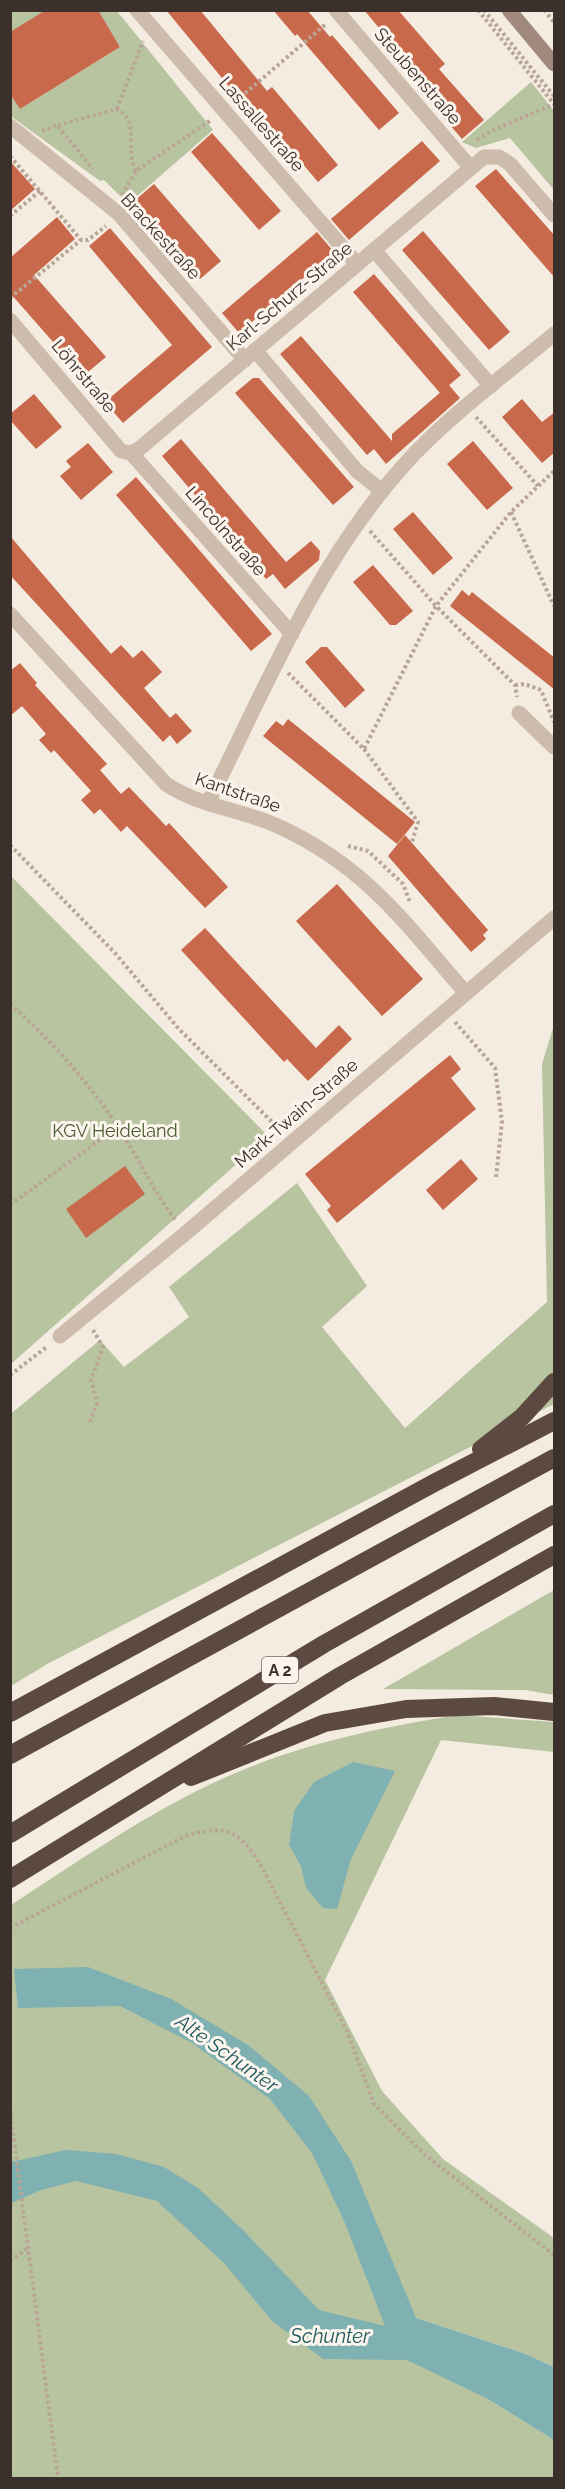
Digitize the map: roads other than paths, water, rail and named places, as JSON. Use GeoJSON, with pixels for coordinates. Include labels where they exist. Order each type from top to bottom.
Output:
{"type":"FeatureCollection","features":[{"type":"Feature","properties":{"kind":"highway"},"geometry":{"type":"LineString","coordinates":[[434,1483],[522,1417],[555,1382]]}},
{"type":"Feature","properties":{"kind":"highway"},"geometry":{"type":"LineString","coordinates":[[10,1713],[434,1483],[555,1421]]}},
{"type":"Feature","properties":{"kind":"highway"},"geometry":{"type":"LineString","coordinates":[[10,1755],[555,1458]]}},
{"type":"Feature","properties":{"kind":"highway","name":"A 2"},"geometry":{"type":"LineString","coordinates":[[10,1834],[314,1650],[555,1514]]}},
{"type":"Feature","properties":{"kind":"highway"},"geometry":{"type":"LineString","coordinates":[[10,1879],[340,1676],[555,1555]]}},
{"type":"Feature","properties":{"kind":"highway"},"geometry":{"type":"LineString","coordinates":[[104,1820],[232,1759],[325,1723],[406,1709],[494,1706],[555,1712]]}},
{"type":"Feature","properties":{"kind":"main road"},"geometry":{"type":"LineString","coordinates":[[509,10],[555,64]]}},
{"type":"Feature","properties":{"kind":"street","name":"Lassallestraße"},"geometry":{"type":"LineString","coordinates":[[137,10],[219,115],[357,264]]}},
{"type":"Feature","properties":{"kind":"street","name":"Steubenstraße"},"geometry":{"type":"LineString","coordinates":[[337,12],[470,167]]}},
{"type":"Feature","properties":{"kind":"street","name":"Brackestraße"},"geometry":{"type":"LineString","coordinates":[[10,126],[119,214],[250,355]]}},
{"type":"Feature","properties":{"kind":"street"},"geometry":{"type":"LineString","coordinates":[[470,167],[484,157],[499,157],[510,164],[555,215]]}},
{"type":"Feature","properties":{"kind":"street","name":"Karl-Schurz-Straße"},"geometry":{"type":"LineString","coordinates":[[131,453],[250,355],[470,167]]}},
{"type":"Feature","properties":{"kind":"street"},"geometry":{"type":"LineString","coordinates":[[374,250],[491,386]]}},
{"type":"Feature","properties":{"kind":"street","name":"Löhrstraße"},"geometry":{"type":"LineString","coordinates":[[10,320],[122,451],[131,453]]}},
{"type":"Feature","properties":{"kind":"street"},"geometry":{"type":"LineString","coordinates":[[208,803],[323,575],[360,519],[422,447],[491,386],[555,334]]}},
{"type":"Feature","properties":{"kind":"street"},"geometry":{"type":"LineString","coordinates":[[250,355],[357,471],[382,491]]}},
{"type":"Feature","properties":{"kind":"street","name":"Lincolnstraße"},"geometry":{"type":"LineString","coordinates":[[131,453],[292,634]]}},
{"type":"Feature","properties":{"kind":"street","name":"Kantstraße"},"geometry":{"type":"LineString","coordinates":[[10,614],[158,776],[174,789],[280,827],[311,843],[361,876],[389,903],[465,992]]}},
{"type":"Feature","properties":{"kind":"street"},"geometry":{"type":"LineString","coordinates":[[519,713],[555,747]]}},
{"type":"Feature","properties":{"kind":"street","name":"Mark-Twain-Straße"},"geometry":{"type":"LineString","coordinates":[[60,1336],[186,1233],[465,992],[555,918]]}},
{"type":"Feature","properties":{"kind":"water"},"geometry":{"type":"Polygon","coordinates":[[[353,1762],[395,1771],[351,1859],[337,1909],[323,1908],[306,1888],[301,1866],[289,1845],[294,1811],[314,1782],[353,1762]]]}},
{"type":"Feature","properties":{"kind":"water"},"geometry":{"type":"Polygon","coordinates":[[[88,1967],[171,1999],[248,2045],[309,2096],[351,2161],[416,2318],[526,2354],[554,2367],[554,2440],[486,2398],[407,2360],[323,2359],[272,2321],[225,2264],[157,2201],[76,2181],[41,2190],[11,2203],[11,2162],[66,2150],[116,2154],[164,2167],[198,2188],[244,2231],[319,2310],[385,2326],[345,2223],[312,2153],[270,2099],[192,2043],[120,2006],[18,2008],[14,1969],[88,1967]]]}},
{"type":"Feature","properties":{"kind":"park label","name":"KGV Heideland"},"geometry":{"type":"Point","coordinates":[115,1130]}},
{"type":"Feature","properties":{"kind":"water label","name":"Alte Schunter"},"geometry":{"type":"Point","coordinates":[227,2053]}},
{"type":"Feature","properties":{"kind":"water label","name":"Schunter"},"geometry":{"type":"Point","coordinates":[330,2336]}}]}
